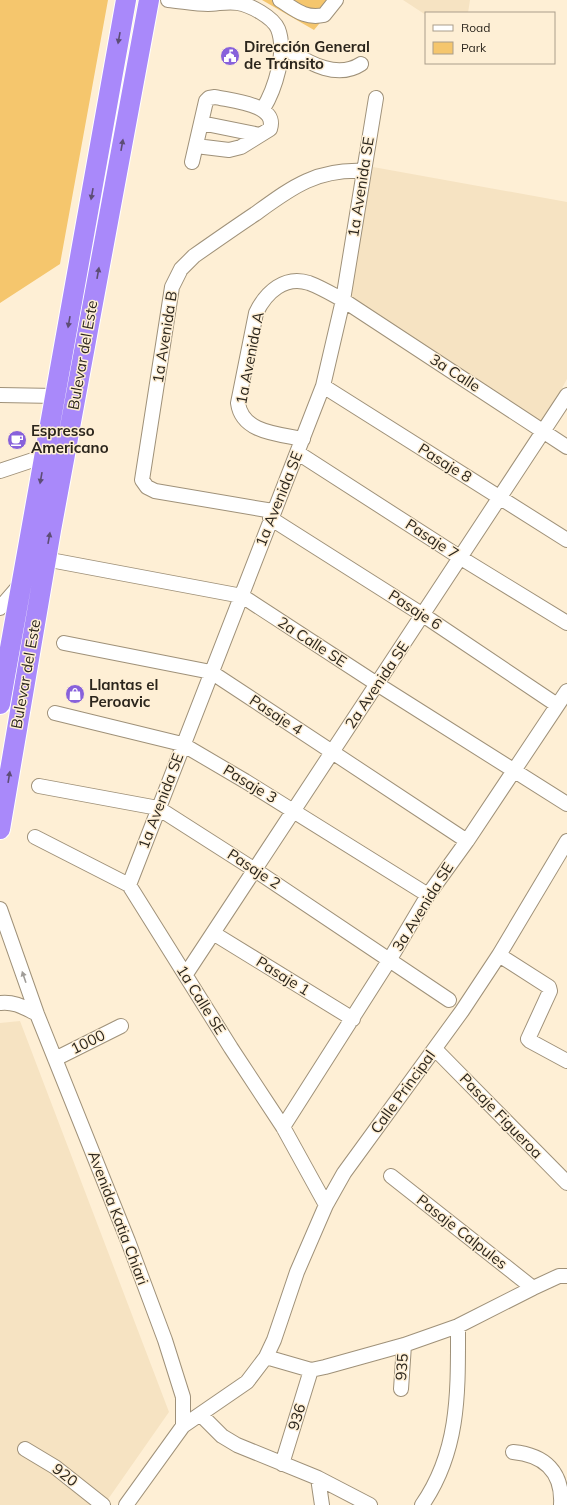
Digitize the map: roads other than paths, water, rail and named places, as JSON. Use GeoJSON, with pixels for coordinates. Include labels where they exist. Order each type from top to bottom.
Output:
{"type":"FeatureCollection","features":[{"type":"Feature","properties":{"kind":"highway","name":"Bulevar del Este"},"geometry":{"type":"LineString","coordinates":[[0,704],[126,0]]}},
{"type":"Feature","properties":{"kind":"highway","name":"Bulevar del Este"},"geometry":{"type":"LineString","coordinates":[[0,829],[45,559],[149,0]]}},
{"type":"Feature","properties":{"kind":"highway"},"geometry":{"type":"LineString","coordinates":[[19,717],[17,687],[33,588],[30,583],[23,581]]}},
{"type":"Feature","properties":{"kind":"street"},"geometry":{"type":"LineString","coordinates":[[168,0],[208,4],[233,1],[264,14],[278,28],[282,47],[276,79],[270,96],[263,108]]}},
{"type":"Feature","properties":{"kind":"street"},"geometry":{"type":"LineString","coordinates":[[280,0],[306,16],[314,17],[324,15],[336,0]]}},
{"type":"Feature","properties":{"kind":"street"},"geometry":{"type":"LineString","coordinates":[[282,47],[318,66],[339,71],[356,68],[361,64]]}},
{"type":"Feature","properties":{"kind":"street"},"geometry":{"type":"LineString","coordinates":[[192,162],[206,101],[209,98],[215,97],[263,108],[271,118],[272,123],[270,129],[240,147],[229,150],[196,146]]}},
{"type":"Feature","properties":{"kind":"street","name":"1a Avenida SE"},"geometry":{"type":"LineString","coordinates":[[129,885],[182,744],[242,596],[272,514],[298,453],[323,386],[343,300],[376,98]]}},
{"type":"Feature","properties":{"kind":"street"},"geometry":{"type":"LineString","coordinates":[[201,123],[260,136]]}},
{"type":"Feature","properties":{"kind":"street","name":"1a Avenida B"},"geometry":{"type":"LineString","coordinates":[[272,514],[155,491],[147,487],[142,480],[172,286],[181,269],[194,256],[295,186],[320,175],[350,170],[363,171]]}},
{"type":"Feature","properties":{"kind":"street","name":"1a Avenida A"},"geometry":{"type":"LineString","coordinates":[[303,439],[276,434],[254,426],[246,422],[239,410],[238,403],[256,313],[260,305],[271,292],[278,286],[290,281],[308,283],[343,300]]}},
{"type":"Feature","properties":{"kind":"street","name":"3a Calle"},"geometry":{"type":"LineString","coordinates":[[343,300],[567,447]]}},
{"type":"Feature","properties":{"kind":"street","name":"Pasaje 8"},"geometry":{"type":"LineString","coordinates":[[323,386],[567,540]]}},
{"type":"Feature","properties":{"kind":"street"},"geometry":{"type":"LineString","coordinates":[[0,395],[56,396]]}},
{"type":"Feature","properties":{"kind":"street","name":"2a Avenida SE"},"geometry":{"type":"LineString","coordinates":[[186,974],[501,498],[567,395]]}},
{"type":"Feature","properties":{"kind":"street","name":"Pasaje 7"},"geometry":{"type":"LineString","coordinates":[[298,453],[461,558],[567,623]]}},
{"type":"Feature","properties":{"kind":"street"},"geometry":{"type":"LineString","coordinates":[[0,471],[45,456]]}},
{"type":"Feature","properties":{"kind":"street","name":"Pasaje 6"},"geometry":{"type":"LineString","coordinates":[[272,514],[558,705]]}},
{"type":"Feature","properties":{"kind":"street","name":"2a Calle SE"},"geometry":{"type":"LineString","coordinates":[[45,559],[242,596],[377,684],[567,804]]}},
{"type":"Feature","properties":{"kind":"street"},"geometry":{"type":"LineString","coordinates":[[0,608],[9,600],[23,581]]}},
{"type":"Feature","properties":{"kind":"street","name":"Pasaje 4"},"geometry":{"type":"LineString","coordinates":[[64,643],[211,672],[467,841]]}},
{"type":"Feature","properties":{"kind":"street","name":"3a Avenida SE"},"geometry":{"type":"LineString","coordinates":[[284,1127],[390,959],[428,895],[467,841],[567,690]]}},
{"type":"Feature","properties":{"kind":"street","name":"Pasaje 3"},"geometry":{"type":"LineString","coordinates":[[55,713],[182,744],[294,811],[428,895]]}},
{"type":"Feature","properties":{"kind":"street","name":"Pasaje 2"},"geometry":{"type":"LineString","coordinates":[[39,786],[158,808],[255,870],[450,1000]]}},
{"type":"Feature","properties":{"kind":"street"},"geometry":{"type":"LineString","coordinates":[[35,837],[129,885]]}},
{"type":"Feature","properties":{"kind":"street","name":"Calle Principal"},"geometry":{"type":"LineString","coordinates":[[183,1426],[247,1382],[266,1357],[274,1340],[297,1272],[326,1205],[344,1173],[435,1049],[499,955],[567,841]]}},
{"type":"Feature","properties":{"kind":"street","name":"1a Calle SE"},"geometry":{"type":"LineString","coordinates":[[129,885],[231,1048],[284,1127],[326,1205]]}},
{"type":"Feature","properties":{"kind":"street","name":"Avenida Katia Chiari"},"geometry":{"type":"LineString","coordinates":[[0,909],[37,1014],[165,1340],[183,1397],[183,1426]]}},
{"type":"Feature","properties":{"kind":"street","name":"Pasaje 1"},"geometry":{"type":"LineString","coordinates":[[213,933],[352,1019]]}},
{"type":"Feature","properties":{"kind":"street"},"geometry":{"type":"LineString","coordinates":[[499,955],[549,987],[550,992],[528,1039],[567,1061]]}},
{"type":"Feature","properties":{"kind":"street"},"geometry":{"type":"LineString","coordinates":[[0,1003],[14,1003],[37,1014]]}},
{"type":"Feature","properties":{"kind":"street","name":"1000"},"geometry":{"type":"LineString","coordinates":[[55,1059],[121,1026]]}},
{"type":"Feature","properties":{"kind":"street","name":"Pasaje Figueroa"},"geometry":{"type":"LineString","coordinates":[[435,1049],[567,1183]]}},
{"type":"Feature","properties":{"kind":"street","name":"Pasaje Calpules"},"geometry":{"type":"LineString","coordinates":[[391,1176],[532,1288]]}},
{"type":"Feature","properties":{"kind":"street"},"geometry":{"type":"LineString","coordinates":[[266,1357],[311,1370],[404,1345],[458,1326],[532,1288],[559,1276],[567,1276]]}},
{"type":"Feature","properties":{"kind":"street"},"geometry":{"type":"LineString","coordinates":[[422,1505],[443,1468],[452,1440],[456,1411],[458,1377],[458,1326]]}},
{"type":"Feature","properties":{"kind":"street","name":"935"},"geometry":{"type":"LineString","coordinates":[[401,1389],[404,1345]]}},
{"type":"Feature","properties":{"kind":"street","name":"936"},"geometry":{"type":"LineString","coordinates":[[282,1464],[311,1370]]}},
{"type":"Feature","properties":{"kind":"street"},"geometry":{"type":"LineString","coordinates":[[201,1415],[222,1436],[237,1445],[370,1505]]}},
{"type":"Feature","properties":{"kind":"street"},"geometry":{"type":"LineString","coordinates":[[126,1505],[183,1426]]}},
{"type":"Feature","properties":{"kind":"street","name":"920"},"geometry":{"type":"LineString","coordinates":[[25,1448],[55,1467],[103,1505]]}},
{"type":"Feature","properties":{"kind":"street"},"geometry":{"type":"LineString","coordinates":[[514,1452],[529,1453],[548,1464],[558,1478],[562,1494],[561,1505]]}},
{"type":"Feature","properties":{"kind":"street"},"geometry":{"type":"LineString","coordinates":[[318,1482],[322,1505]]}},
{"type":"Feature","properties":{"kind":"place","name":"Dirección General de Tránsito"},"geometry":{"type":"Point","coordinates":[230,56]}},
{"type":"Feature","properties":{"kind":"place","name":"Espresso Americano"},"geometry":{"type":"Point","coordinates":[17,440]}},
{"type":"Feature","properties":{"kind":"place","name":"Llantas el Peroavic"},"geometry":{"type":"Point","coordinates":[75,694]}}]}
